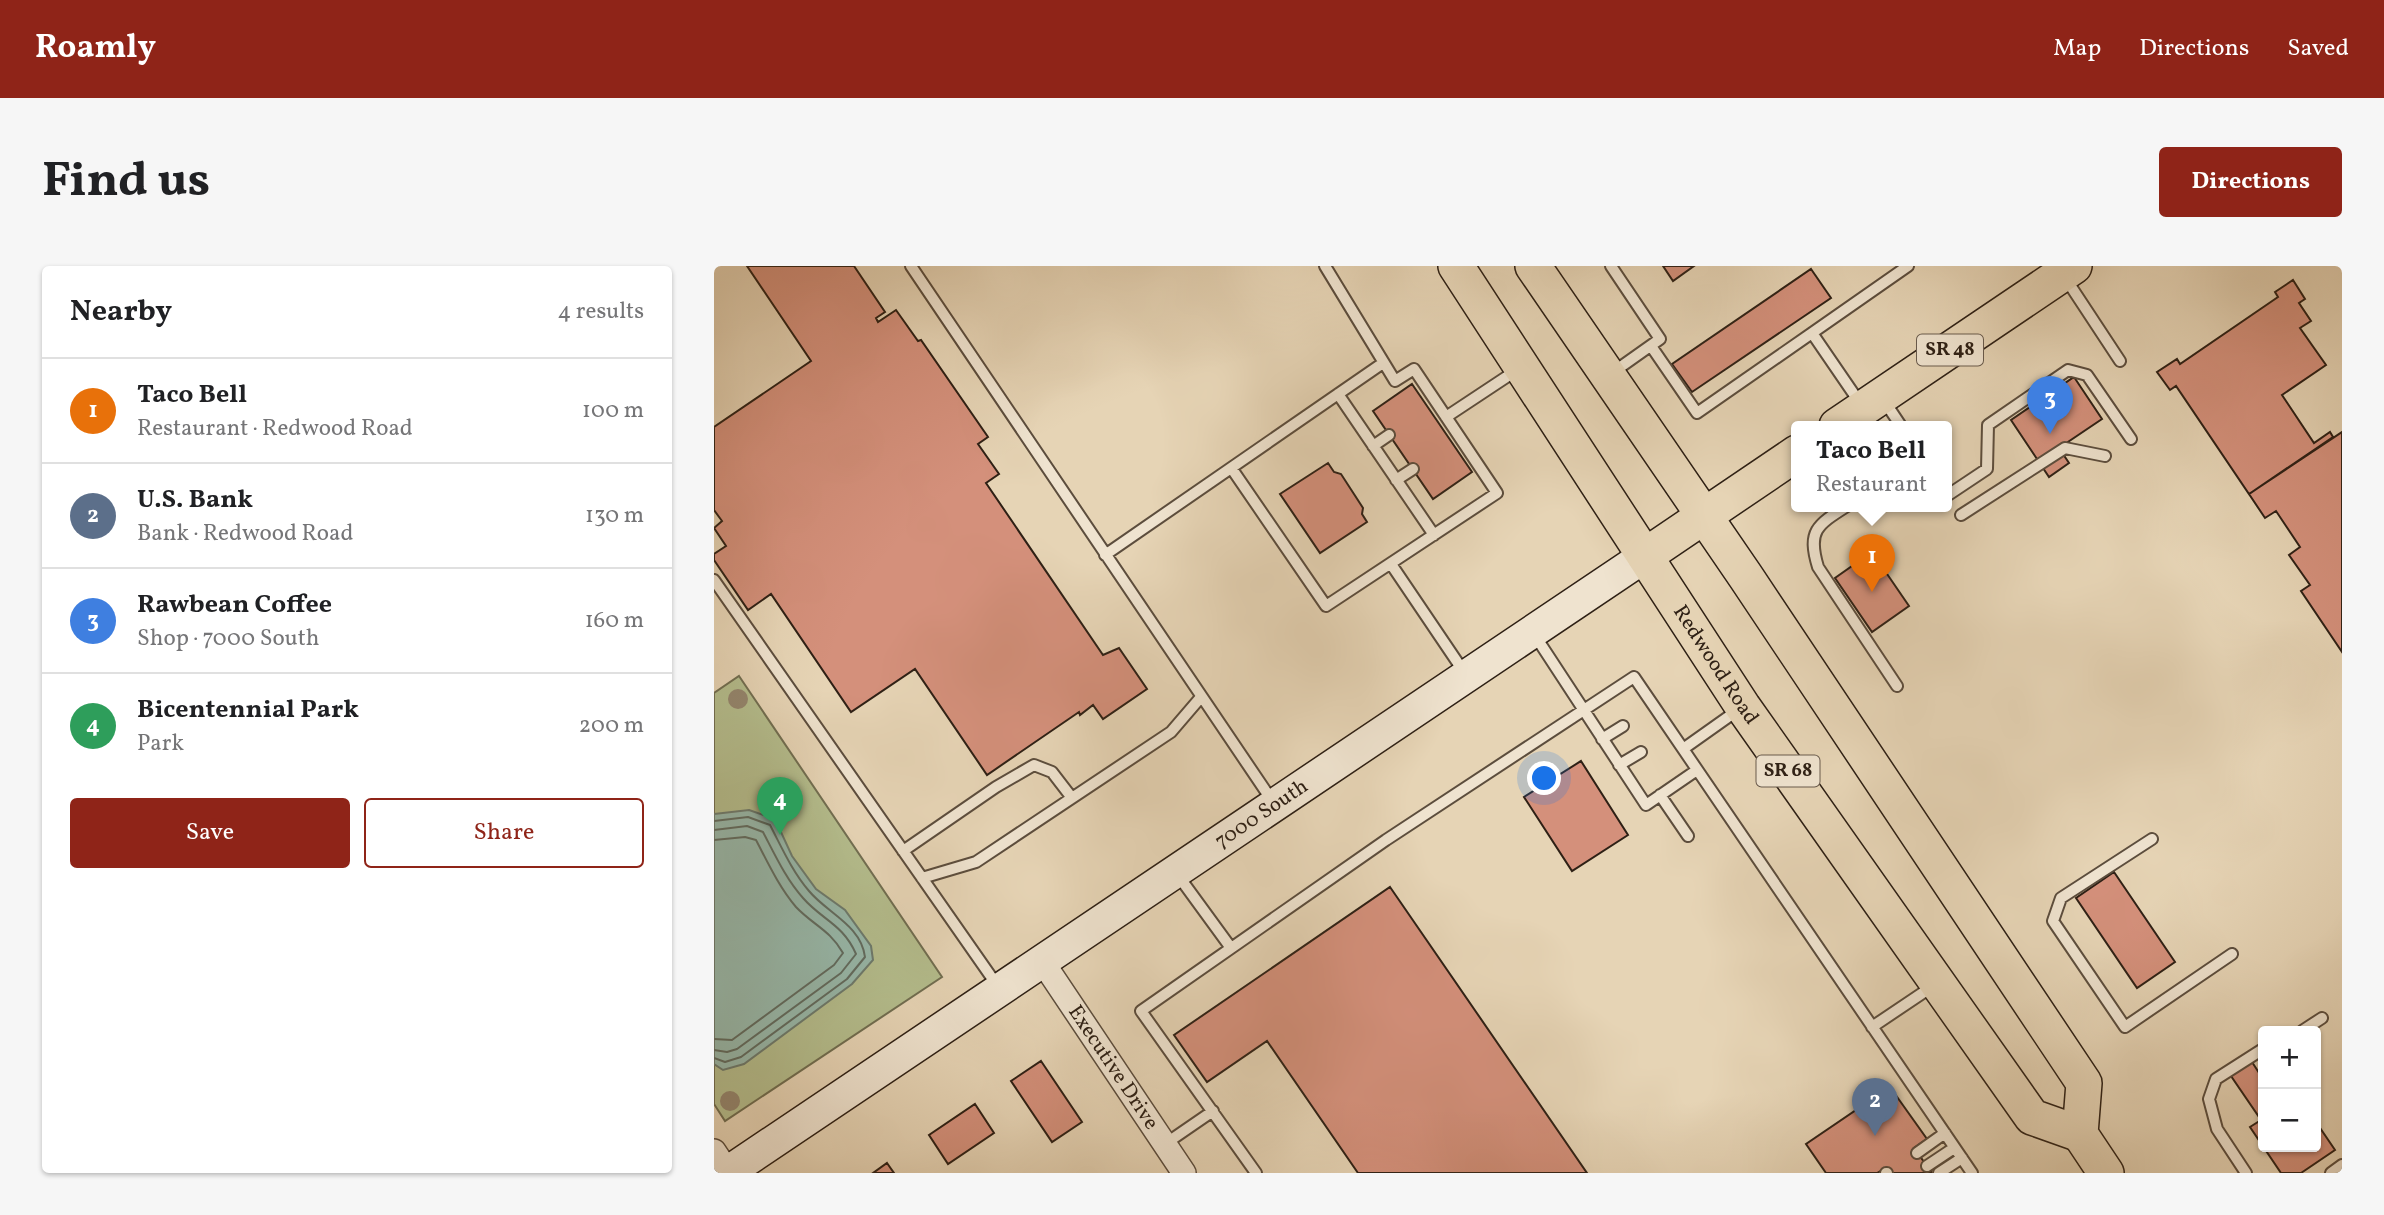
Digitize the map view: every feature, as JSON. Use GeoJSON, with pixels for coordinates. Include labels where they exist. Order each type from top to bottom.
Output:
{"type":"FeatureCollection","features":[{"type":"Feature","properties":{"kind":"main road","name":"Redwood Road"},"geometry":{"type":"LineString","coordinates":[[1456,266],[1743,706],[2032,1117],[2080,1134]]}},
{"type":"Feature","properties":{"kind":"main road"},"geometry":{"type":"LineString","coordinates":[[1536,267],[2084,1083],[2080,1134],[2106,1173]]}},
{"type":"Feature","properties":{"kind":"main road","name":"SR 48"},"geometry":{"type":"LineString","coordinates":[[1861,410],[2068,270]]}},
{"type":"Feature","properties":{"kind":"main road","name":"7000 South"},"geometry":{"type":"LineString","coordinates":[[728,1173],[1791,457]]}},
{"type":"Feature","properties":{"kind":"street","name":"Executive Drive"},"geometry":{"type":"LineString","coordinates":[[1042,961],[1184,1173]]}},
{"type":"Feature","properties":{"kind":"street"},"geometry":{"type":"LineString","coordinates":[[714,1151],[728,1173]]}},
{"type":"Feature","properties":{"kind":"lane"},"geometry":{"type":"LineString","coordinates":[[911,266],[1275,804]]}},
{"type":"Feature","properties":{"kind":"lane"},"geometry":{"type":"LineString","coordinates":[[1232,469],[1326,606],[1497,493],[1456,440],[1446,417],[1433,406],[1414,369],[1395,381],[1325,266]]}},
{"type":"Feature","properties":{"kind":"lane"},"geometry":{"type":"LineString","coordinates":[[1608,376],[1660,339],[1611,266]]}},
{"type":"Feature","properties":{"kind":"lane"},"geometry":{"type":"LineString","coordinates":[[1651,346],[1697,412],[1908,266]]}},
{"type":"Feature","properties":{"kind":"lane"},"geometry":{"type":"LineString","coordinates":[[2068,270],[2120,361]]}},
{"type":"Feature","properties":{"kind":"lane"},"geometry":{"type":"LineString","coordinates":[[1812,332],[1861,410],[1888,421]]}},
{"type":"Feature","properties":{"kind":"lane"},"geometry":{"type":"LineString","coordinates":[[1105,555],[1383,363]]}},
{"type":"Feature","properties":{"kind":"lane"},"geometry":{"type":"LineString","coordinates":[[1446,417],[1522,367]]}},
{"type":"Feature","properties":{"kind":"lane"},"geometry":{"type":"LineString","coordinates":[[1952,492],[1987,469],[1988,425],[2068,370],[2087,375],[2131,439]]}},
{"type":"Feature","properties":{"kind":"lane"},"geometry":{"type":"LineString","coordinates":[[1338,394],[1434,535]]}},
{"type":"Feature","properties":{"kind":"lane"},"geometry":{"type":"LineString","coordinates":[[1373,446],[1389,435]]}},
{"type":"Feature","properties":{"kind":"lane"},"geometry":{"type":"LineString","coordinates":[[1961,515],[2065,448],[2105,456]]}},
{"type":"Feature","properties":{"kind":"lane"},"geometry":{"type":"LineString","coordinates":[[1396,481],[1413,469]]}},
{"type":"Feature","properties":{"kind":"lane"},"geometry":{"type":"LineString","coordinates":[[1838,512],[1825,520],[1813,534],[1818,567],[1897,686]]}},
{"type":"Feature","properties":{"kind":"lane"},"geometry":{"type":"LineString","coordinates":[[1391,564],[1466,675]]}},
{"type":"Feature","properties":{"kind":"lane"},"geometry":{"type":"LineString","coordinates":[[714,580],[1000,989]]}},
{"type":"Feature","properties":{"kind":"lane"},"geometry":{"type":"LineString","coordinates":[[1532,631],[1646,805],[1698,770]]}},
{"type":"Feature","properties":{"kind":"lane"},"geometry":{"type":"LineString","coordinates":[[1256,1173],[1142,1010],[1386,840],[1634,677],[1649,709],[1672,732],[1972,1173]]}},
{"type":"Feature","properties":{"kind":"lane"},"geometry":{"type":"LineString","coordinates":[[922,878],[976,862],[1171,732],[1201,697]]}},
{"type":"Feature","properties":{"kind":"lane"},"geometry":{"type":"LineString","coordinates":[[1683,749],[1743,706]]}},
{"type":"Feature","properties":{"kind":"lane"},"geometry":{"type":"LineString","coordinates":[[1602,739],[1623,726]]}},
{"type":"Feature","properties":{"kind":"lane"},"geometry":{"type":"LineString","coordinates":[[1661,739],[1672,732]]}},
{"type":"Feature","properties":{"kind":"lane"},"geometry":{"type":"LineString","coordinates":[[1619,765],[1641,752]]}},
{"type":"Feature","properties":{"kind":"lane"},"geometry":{"type":"LineString","coordinates":[[903,851],[1024,768],[1034,765],[1046,767],[1072,798]]}},
{"type":"Feature","properties":{"kind":"lane"},"geometry":{"type":"LineString","coordinates":[[1660,795],[1688,836]]}},
{"type":"Feature","properties":{"kind":"lane"},"geometry":{"type":"LineString","coordinates":[[2152,839],[2061,898],[2053,921],[2125,1027],[2232,954]]}},
{"type":"Feature","properties":{"kind":"lane"},"geometry":{"type":"LineString","coordinates":[[1174,871],[1231,948]]}},
{"type":"Feature","properties":{"kind":"lane"},"geometry":{"type":"LineString","coordinates":[[1872,1027],[1938,983]]}},
{"type":"Feature","properties":{"kind":"lane"},"geometry":{"type":"LineString","coordinates":[[2310,1026],[2322,1018]]}},
{"type":"Feature","properties":{"kind":"lane"},"geometry":{"type":"LineString","coordinates":[[2246,1173],[2217,1129],[2209,1099],[2216,1079],[2258,1050]]}},
{"type":"Feature","properties":{"kind":"lane"},"geometry":{"type":"LineString","coordinates":[[1165,1144],[1213,1111]]}},
{"type":"Feature","properties":{"kind":"lane"},"geometry":{"type":"LineString","coordinates":[[1917,1153],[1945,1133]]}},
{"type":"Feature","properties":{"kind":"lane"},"geometry":{"type":"LineString","coordinates":[[1927,1166],[1954,1148]]}},
{"type":"Feature","properties":{"kind":"lane"},"geometry":{"type":"LineString","coordinates":[[1939,1173],[1962,1158]]}},
{"type":"Feature","properties":{"kind":"lane"},"geometry":{"type":"LineString","coordinates":[[2331,1173],[2342,1165]]}},
{"type":"Feature","properties":{"kind":"green space"},"geometry":{"type":"Polygon","coordinates":[[[739,676],[942,977],[725,1121],[714,1104],[714,693],[739,676]]]}},
{"type":"Feature","properties":{"kind":"water"},"geometry":{"type":"Polygon","coordinates":[[[749,810],[775,819],[792,856],[816,889],[845,910],[871,946],[873,960],[852,984],[744,1064],[723,1070],[714,1064],[714,814],[749,810]]]}},
{"type":"Feature","properties":{"kind":"building"},"geometry":{"type":"Polygon","coordinates":[[[747,266],[854,266],[885,312],[876,318],[878,322],[896,310],[918,341],[921,340],[988,437],[978,444],[999,474],[986,483],[1103,655],[1119,648],[1147,689],[1103,719],[1093,705],[1080,715],[1079,712],[987,775],[915,669],[851,712],[771,594],[748,610],[714,560],[714,554],[726,546],[714,528],[722,521],[714,510],[714,427],[811,361],[747,266]]]}},
{"type":"Feature","properties":{"kind":"building"},"geometry":{"type":"Polygon","coordinates":[[[1663,266],[1694,266],[1673,281],[1663,266]]]}},
{"type":"Feature","properties":{"kind":"building"},"geometry":{"type":"Polygon","coordinates":[[[1811,269],[1831,298],[1692,392],[1672,364],[1811,269]]]}},
{"type":"Feature","properties":{"kind":"building"},"geometry":{"type":"Polygon","coordinates":[[[2293,280],[2305,299],[2299,303],[2311,321],[2300,328],[2326,365],[2282,395],[2314,443],[2330,432],[2333,437],[2249,494],[2176,386],[2170,390],[2157,372],[2177,359],[2180,364],[2278,297],[2275,292],[2293,280]]]}},
{"type":"Feature","properties":{"kind":"building"},"geometry":{"type":"Polygon","coordinates":[[[2074,377],[2102,419],[2059,448],[2069,463],[2049,477],[2011,420],[2074,377]]]}},
{"type":"Feature","properties":{"kind":"building"},"geometry":{"type":"Polygon","coordinates":[[[1412,384],[1472,472],[1433,499],[1373,411],[1412,384]]]}},
{"type":"Feature","properties":{"kind":"building"},"geometry":{"type":"Polygon","coordinates":[[[2342,432],[2342,652],[2301,591],[2310,585],[2289,555],[2300,547],[2276,511],[2265,518],[2249,494],[2342,432]]]}},
{"type":"Feature","properties":{"kind":"building"},"geometry":{"type":"Polygon","coordinates":[[[1328,463],[1334,472],[1341,474],[1363,508],[1362,514],[1367,522],[1320,553],[1280,494],[1328,463]]]}},
{"type":"Feature","properties":{"kind":"building"},"geometry":{"type":"Polygon","coordinates":[[[1872,552],[1909,606],[1872,632],[1835,578],[1872,552]]]}},
{"type":"Feature","properties":{"kind":"building"},"geometry":{"type":"Polygon","coordinates":[[[1581,761],[1628,835],[1572,871],[1524,797],[1581,761]]]}},
{"type":"Feature","properties":{"kind":"building"},"geometry":{"type":"Polygon","coordinates":[[[2114,872],[2175,962],[2137,988],[2076,898],[2114,872]]]}},
{"type":"Feature","properties":{"kind":"building"},"geometry":{"type":"Polygon","coordinates":[[[1390,887],[1587,1173],[1358,1173],[1267,1041],[1207,1082],[1174,1035],[1390,887]]]}},
{"type":"Feature","properties":{"kind":"building"},"geometry":{"type":"Polygon","coordinates":[[[1041,1061],[1082,1122],[1052,1142],[1011,1081],[1041,1061]]]}},
{"type":"Feature","properties":{"kind":"building"},"geometry":{"type":"Polygon","coordinates":[[[2252,1062],[2258,1071],[2258,1116],[2231,1076],[2252,1062]]]}},
{"type":"Feature","properties":{"kind":"building"},"geometry":{"type":"Polygon","coordinates":[[[1890,1087],[1927,1139],[1914,1148],[1932,1173],[1887,1173],[1884,1169],[1877,1173],[1826,1173],[1806,1144],[1890,1087]]]}},
{"type":"Feature","properties":{"kind":"building"},"geometry":{"type":"Polygon","coordinates":[[[975,1104],[994,1133],[948,1164],[929,1135],[975,1104]]]}},
{"type":"Feature","properties":{"kind":"building"},"geometry":{"type":"Polygon","coordinates":[[[2258,1122],[2258,1139],[2250,1127],[2258,1122]]]}},
{"type":"Feature","properties":{"kind":"building"},"geometry":{"type":"Polygon","coordinates":[[[2321,1129],[2335,1150],[2301,1173],[2281,1173],[2266,1152],[2321,1152],[2321,1129]]]}},
{"type":"Feature","properties":{"kind":"building"},"geometry":{"type":"Polygon","coordinates":[[[887,1163],[894,1173],[873,1173],[887,1163]]]}},
{"type":"Feature","properties":{"kind":"place","name":"Rawbean Coffee"},"geometry":{"type":"Point","coordinates":[2050,434]}},
{"type":"Feature","properties":{"kind":"place","name":"Taco Bell"},"geometry":{"type":"Point","coordinates":[1872,592]}},
{"type":"Feature","properties":{"kind":"place","name":"Bicentennial Park"},"geometry":{"type":"Point","coordinates":[780,835]}},
{"type":"Feature","properties":{"kind":"place","name":"U.S. Bank"},"geometry":{"type":"Point","coordinates":[1875,1136]}}]}
